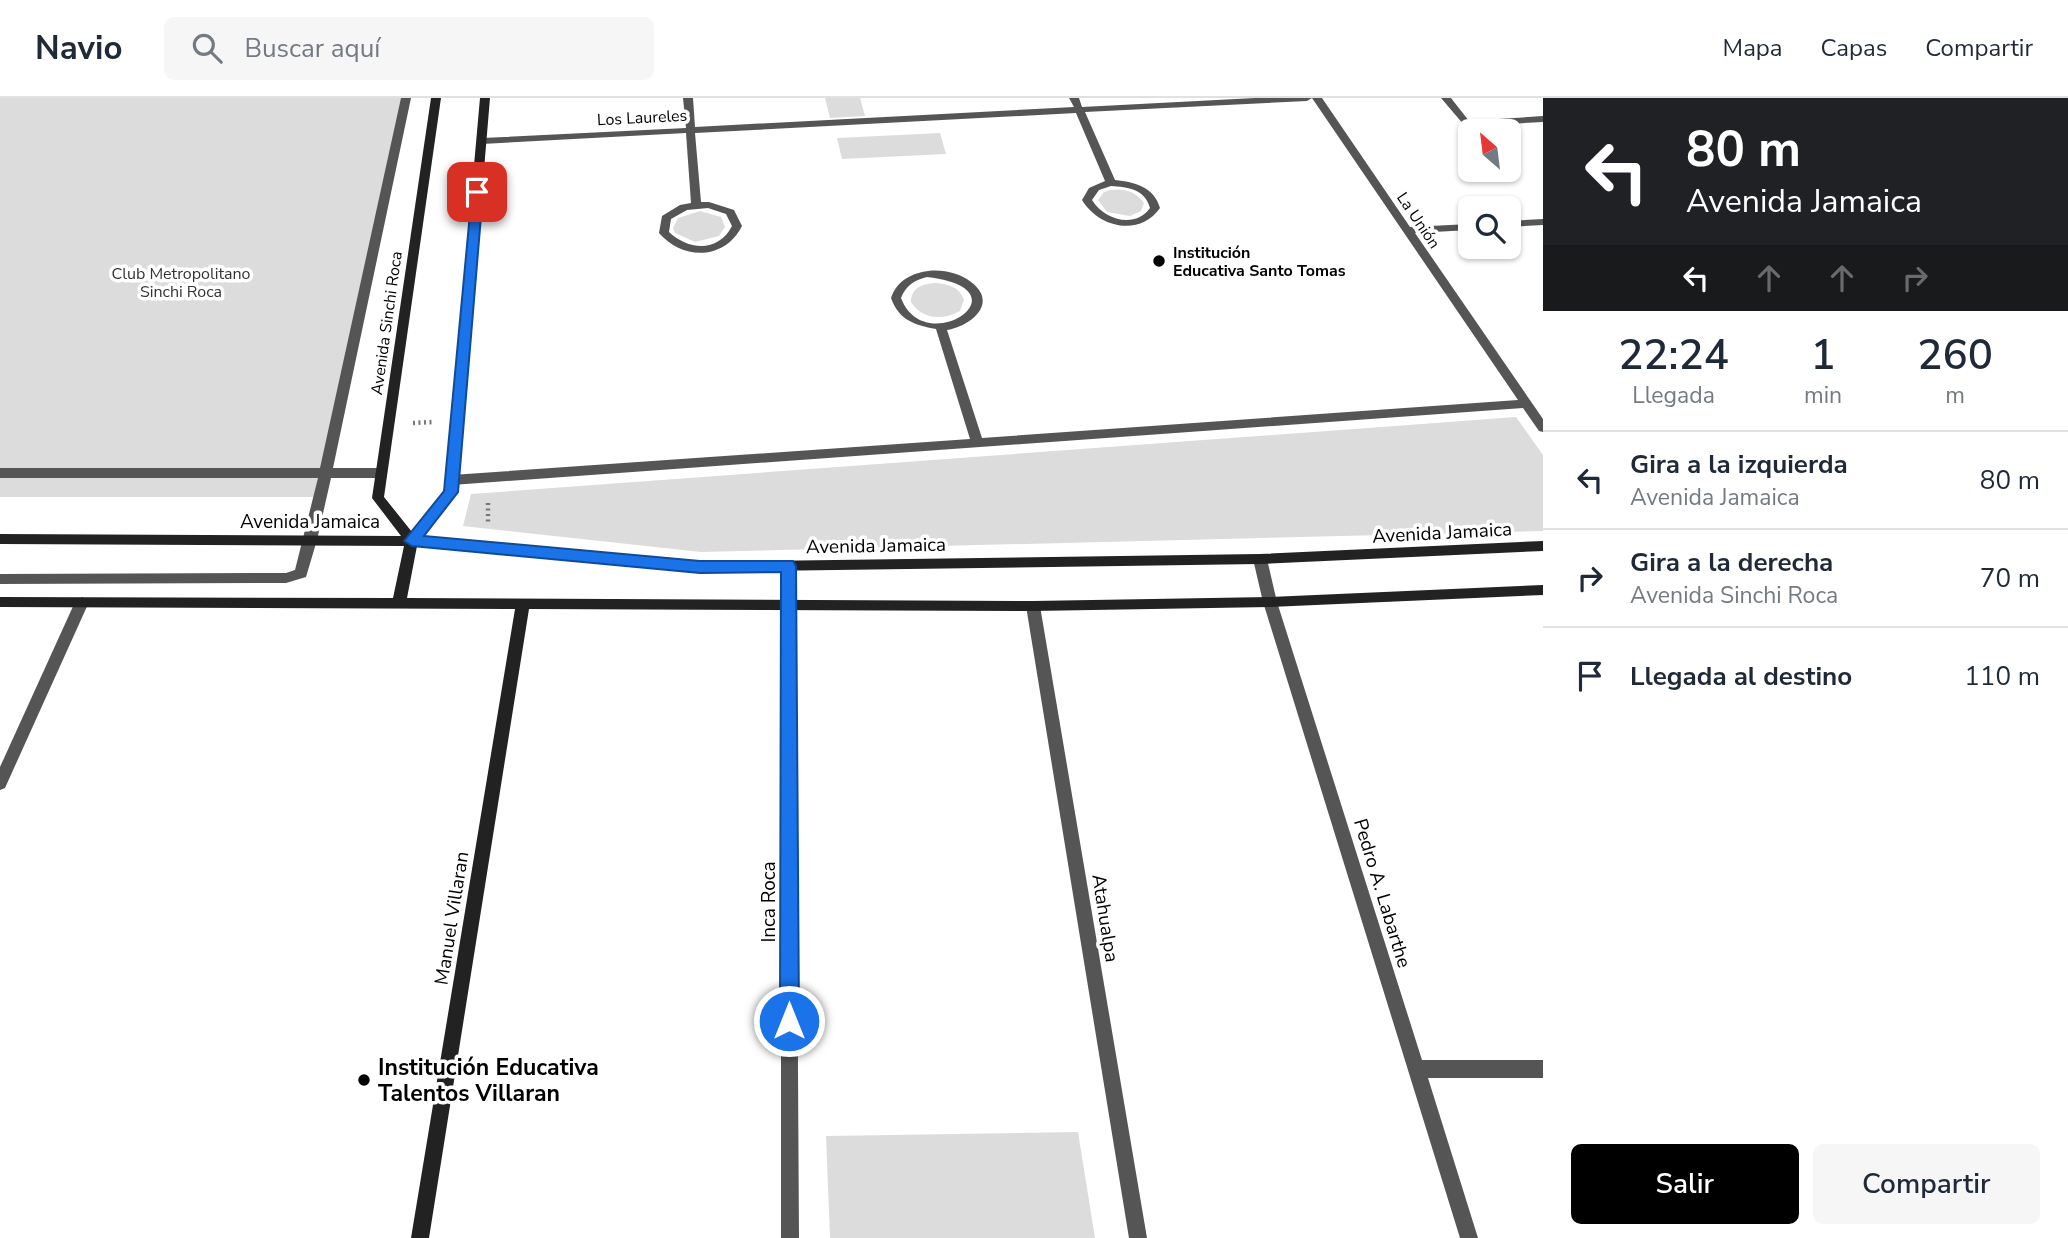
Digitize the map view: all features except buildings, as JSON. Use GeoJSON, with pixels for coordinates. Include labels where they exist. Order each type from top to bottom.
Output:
{"type":"FeatureCollection","features":[{"type":"Feature","properties":{"kind":"main road","name":"Avenida Sinchi Roca"},"geometry":{"type":"LineString","coordinates":[[412,541],[377,498],[436,98]]}},
{"type":"Feature","properties":{"kind":"main road"},"geometry":{"type":"LineString","coordinates":[[399,603],[412,541],[451,492],[485,98]]}},
{"type":"Feature","properties":{"kind":"main road","name":"Avenida Jamaica"},"geometry":{"type":"LineString","coordinates":[[0,538],[412,541],[700,567],[1259,559],[1543,546]]}},
{"type":"Feature","properties":{"kind":"main road"},"geometry":{"type":"LineString","coordinates":[[0,602],[1032,606],[1270,602],[1543,590]]}},
{"type":"Feature","properties":{"kind":"main road","name":"Manuel Villaran"},"geometry":{"type":"LineString","coordinates":[[420,1238],[523,604]]}},
{"type":"Feature","properties":{"kind":"street"},"geometry":{"type":"LineString","coordinates":[[0,579],[286,578],[300,573],[311,540],[326,473],[406,98]]}},
{"type":"Feature","properties":{"kind":"street"},"geometry":{"type":"LineString","coordinates":[[688,98],[696,205]]}},
{"type":"Feature","properties":{"kind":"street"},"geometry":{"type":"LineString","coordinates":[[1074,98],[1111,183]]}},
{"type":"Feature","properties":{"kind":"street","name":"Los Laureles"},"geometry":{"type":"LineString","coordinates":[[482,141],[1307,98]]}},
{"type":"Feature","properties":{"kind":"street","name":"La Unión"},"geometry":{"type":"LineString","coordinates":[[1317,98],[1543,428]]}},
{"type":"Feature","properties":{"kind":"street"},"geometry":{"type":"LineString","coordinates":[[1446,98],[1463,119]]}},
{"type":"Feature","properties":{"kind":"street"},"geometry":{"type":"LineString","coordinates":[[1521,122],[1543,119]]}},
{"type":"Feature","properties":{"kind":"street"},"geometry":{"type":"LineString","coordinates":[[1111,183],[1132,185],[1150,195],[1155,208],[1152,214],[1146,219],[1126,223],[1114,222],[1095,213],[1087,200],[1088,194],[1093,189],[1111,183]]}},
{"type":"Feature","properties":{"kind":"street"},"geometry":{"type":"LineString","coordinates":[[696,205],[709,205],[730,212],[736,219],[735,233],[721,245],[711,248],[687,248],[669,240],[664,233],[666,218],[684,207],[696,205]]}},
{"type":"Feature","properties":{"kind":"street"},"geometry":{"type":"LineString","coordinates":[[1521,223],[1543,222]]}},
{"type":"Feature","properties":{"kind":"street"},"geometry":{"type":"LineString","coordinates":[[1407,230],[1458,227]]}},
{"type":"Feature","properties":{"kind":"street"},"geometry":{"type":"LineString","coordinates":[[940,274],[965,282],[973,289],[978,297],[975,314],[955,325],[941,327],[927,326],[905,315],[896,298],[898,289],[905,282],[915,277],[940,274]]}},
{"type":"Feature","properties":{"kind":"street"},"geometry":{"type":"LineString","coordinates":[[941,327],[977,443]]}},
{"type":"Feature","properties":{"kind":"street"},"geometry":{"type":"LineString","coordinates":[[452,480],[1527,404]]}},
{"type":"Feature","properties":{"kind":"street"},"geometry":{"type":"LineString","coordinates":[[0,473],[382,473]]}},
{"type":"Feature","properties":{"kind":"street","name":"Pedro A. Labarthe"},"geometry":{"type":"LineString","coordinates":[[1259,559],[1270,602],[1469,1238]]}},
{"type":"Feature","properties":{"kind":"street","name":"Inca Roca"},"geometry":{"type":"LineString","coordinates":[[788,566],[789,1238]]}},
{"type":"Feature","properties":{"kind":"street"},"geometry":{"type":"LineString","coordinates":[[0,783],[82,602]]}},
{"type":"Feature","properties":{"kind":"street","name":"Atahualpa"},"geometry":{"type":"LineString","coordinates":[[1032,606],[1138,1238]]}},
{"type":"Feature","properties":{"kind":"street"},"geometry":{"type":"LineString","coordinates":[[1416,1069],[1543,1069]]}},
{"type":"Feature","properties":{"kind":"path"},"geometry":{"type":"LineString","coordinates":[[388,424],[458,421]]}},
{"type":"Feature","properties":{"kind":"green space","name":"Club Metropolitano Sinchi Roca"},"geometry":{"type":"Polygon","coordinates":[[[0,98],[406,98],[319,497],[0,497],[0,98]]]}},
{"type":"Feature","properties":{"kind":"green space"},"geometry":{"type":"Polygon","coordinates":[[[825,98],[860,98],[865,116],[830,118],[825,98]]]}},
{"type":"Feature","properties":{"kind":"green space"},"geometry":{"type":"Polygon","coordinates":[[[940,133],[946,154],[842,159],[837,138],[940,133]]]}},
{"type":"Feature","properties":{"kind":"green space"},"geometry":{"type":"Polygon","coordinates":[[[1110,190],[1133,193],[1144,203],[1141,211],[1130,216],[1107,212],[1098,200],[1104,192],[1110,190]]]}},
{"type":"Feature","properties":{"kind":"green space"},"geometry":{"type":"Polygon","coordinates":[[[700,211],[721,217],[725,227],[719,236],[695,242],[675,233],[673,228],[678,218],[700,211]]]}},
{"type":"Feature","properties":{"kind":"green space"},"geometry":{"type":"Polygon","coordinates":[[[935,283],[949,285],[960,292],[964,300],[960,311],[933,317],[915,308],[911,297],[915,290],[935,283]]]}},
{"type":"Feature","properties":{"kind":"green space"},"geometry":{"type":"Polygon","coordinates":[[[1516,417],[1543,455],[1543,531],[701,552],[463,526],[471,494],[1516,417]]]}},
{"type":"Feature","properties":{"kind":"green space"},"geometry":{"type":"Polygon","coordinates":[[[1078,1132],[1095,1238],[830,1238],[826,1136],[1078,1132]]]}},
{"type":"Feature","properties":{"kind":"place","name":"Institución Educativa Santo Tomas"},"geometry":{"type":"Point","coordinates":[1159,261]}},
{"type":"Feature","properties":{"kind":"place","name":"Institución Educativa Talentos Villaran"},"geometry":{"type":"Point","coordinates":[364,1080]}},
{"type":"Feature","properties":{"kind":"route"},"geometry":{"type":"LineString","coordinates":[[477,192],[451,492],[412,541],[700,567],[788,566],[789,1021]]}}]}
